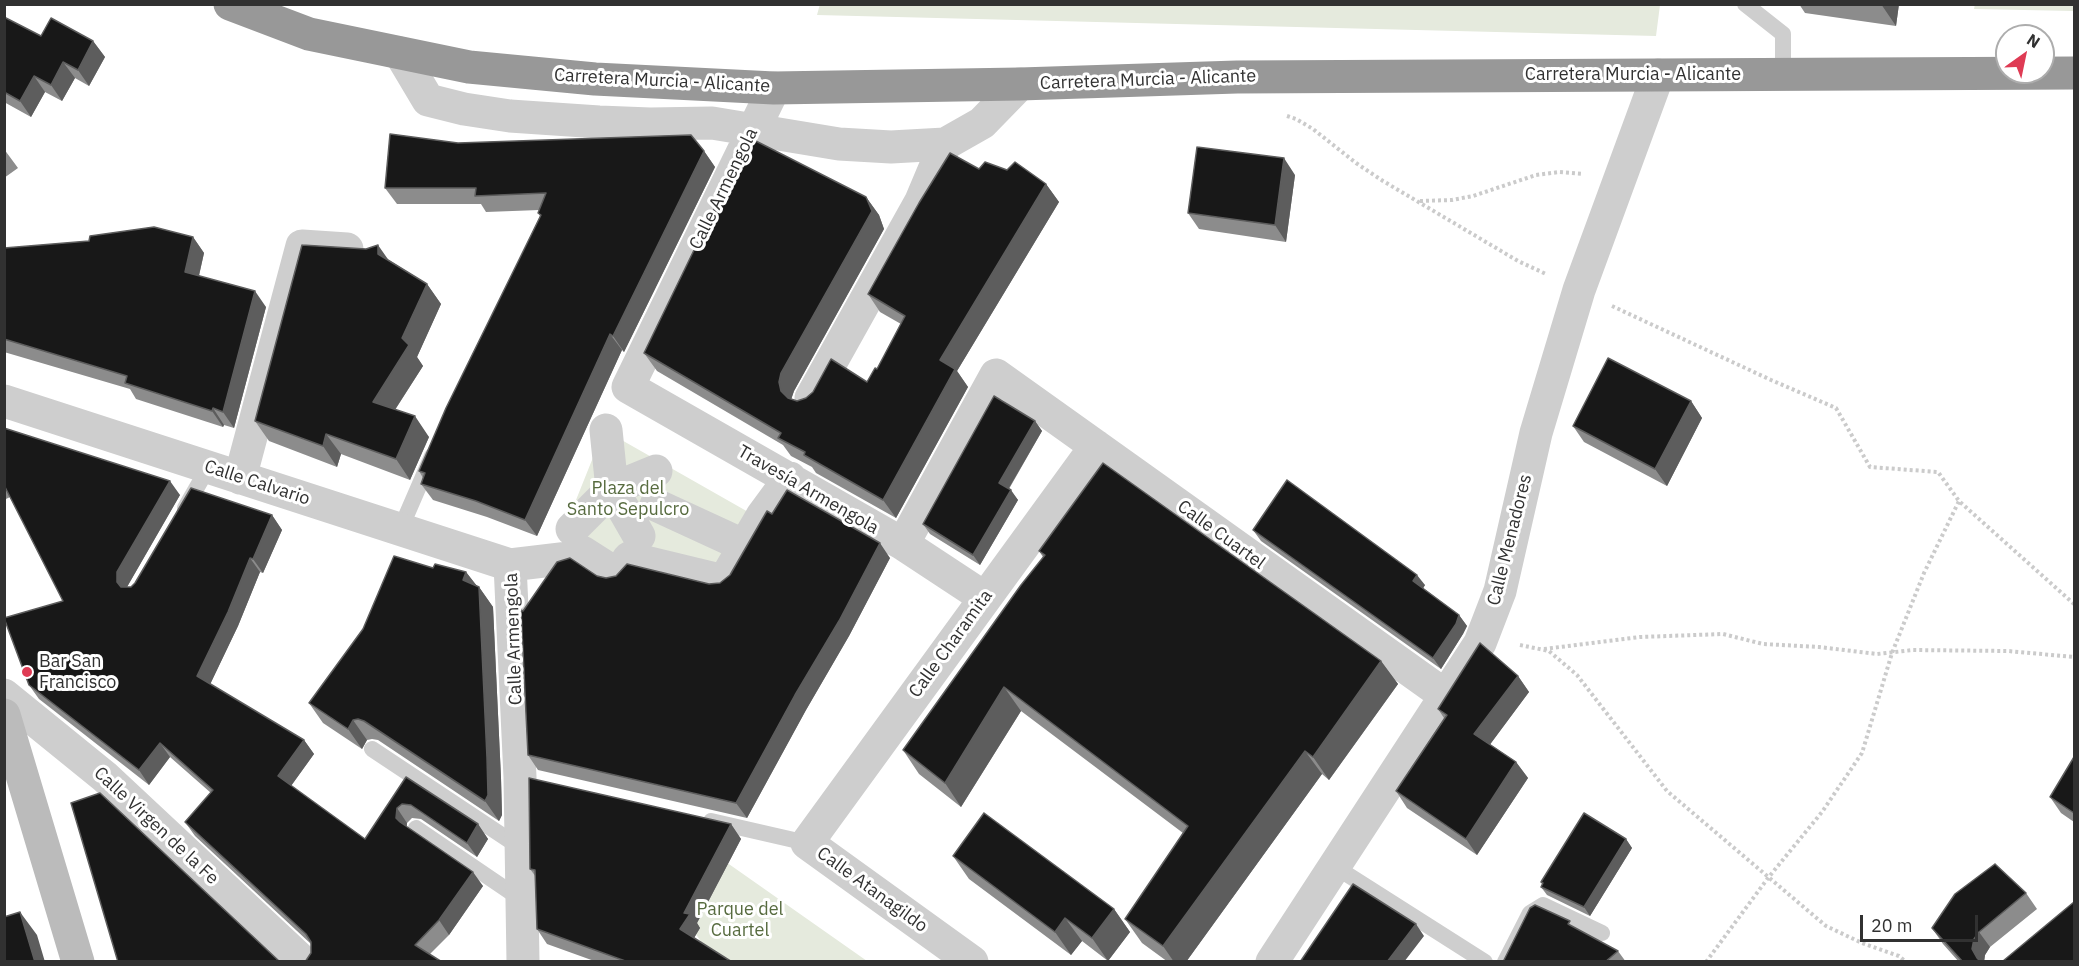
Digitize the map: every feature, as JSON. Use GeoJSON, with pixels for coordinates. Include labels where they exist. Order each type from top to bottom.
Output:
{"type":"FeatureCollection","features":[{"type":"Feature","properties":{"kind":"highway","name":"Carretera Murcia - Alicante"},"geometry":{"type":"LineString","coordinates":[[230,4],[309,34],[469,67],[596,79],[774,88],[1020,84],[1237,77],[2074,73]]}},
{"type":"Feature","properties":{"kind":"street"},"geometry":{"type":"LineString","coordinates":[[400,53],[428,100],[464,109],[510,116],[650,124],[712,123],[753,128],[792,138],[891,147],[945,144],[982,123],[1020,84]]}},
{"type":"Feature","properties":{"kind":"street","name":"Calle Menadores"},"geometry":{"type":"LineString","coordinates":[[1272,962],[1480,643],[1500,591],[1536,433],[1579,290],[1658,75]]}},
{"type":"Feature","properties":{"kind":"street","name":"Calle Armengola"},"geometry":{"type":"LineString","coordinates":[[628,387],[774,88]]}},
{"type":"Feature","properties":{"kind":"street"},"geometry":{"type":"LineString","coordinates":[[810,400],[921,201],[945,144]]}},
{"type":"Feature","properties":{"kind":"street"},"geometry":{"type":"LineString","coordinates":[[240,478],[302,246],[381,251]]}},
{"type":"Feature","properties":{"kind":"street","name":"Calle Cuartel"},"geometry":{"type":"LineString","coordinates":[[903,544],[996,375],[1446,696]]}},
{"type":"Feature","properties":{"kind":"street","name":"Travesía Armengola"},"geometry":{"type":"LineString","coordinates":[[628,387],[903,544],[985,598]]}},
{"type":"Feature","properties":{"kind":"street","name":"Calle Calvario"},"geometry":{"type":"LineString","coordinates":[[4,401],[510,565]]}},
{"type":"Feature","properties":{"kind":"street"},"geometry":{"type":"LineString","coordinates":[[606,430],[612,489],[639,536],[578,522],[612,489]]}},
{"type":"Feature","properties":{"kind":"street","name":"Calle Charamita"},"geometry":{"type":"LineString","coordinates":[[807,843],[1096,446]]}},
{"type":"Feature","properties":{"kind":"street","name":"Calle Armengola"},"geometry":{"type":"LineString","coordinates":[[526,961],[521,848],[526,778],[510,565],[569,558],[582,552],[618,575],[629,558],[724,581],[752,533],[790,478]]}},
{"type":"Feature","properties":{"kind":"street"},"geometry":{"type":"LineString","coordinates":[[612,489],[667,499],[752,533]]}},
{"type":"Feature","properties":{"kind":"street"},"geometry":{"type":"LineString","coordinates":[[648,539],[667,499]]}},
{"type":"Feature","properties":{"kind":"street","name":"Calle Virgen de la Fe"},"geometry":{"type":"LineString","coordinates":[[4,695],[105,777],[303,962]]}},
{"type":"Feature","properties":{"kind":"street"},"geometry":{"type":"LineString","coordinates":[[4,715],[78,962]]}},
{"type":"Feature","properties":{"kind":"street","name":"Calle Atanagildo"},"geometry":{"type":"LineString","coordinates":[[807,843],[972,962]]}},
{"type":"Feature","properties":{"kind":"lane"},"geometry":{"type":"LineString","coordinates":[[1745,4],[1783,34],[1783,74]]}},
{"type":"Feature","properties":{"kind":"lane"},"geometry":{"type":"LineString","coordinates":[[400,530],[440,438]]}},
{"type":"Feature","properties":{"kind":"lane"},"geometry":{"type":"LineString","coordinates":[[175,525],[208,468]]}},
{"type":"Feature","properties":{"kind":"lane"},"geometry":{"type":"LineString","coordinates":[[372,749],[521,848]]}},
{"type":"Feature","properties":{"kind":"lane","name":"Calle Atanagildo"},"geometry":{"type":"LineString","coordinates":[[692,817],[807,843]]}},
{"type":"Feature","properties":{"kind":"lane"},"geometry":{"type":"LineString","coordinates":[[416,828],[522,900]]}},
{"type":"Feature","properties":{"kind":"lane"},"geometry":{"type":"LineString","coordinates":[[1334,866],[1485,962]]}},
{"type":"Feature","properties":{"kind":"lane"},"geometry":{"type":"LineString","coordinates":[[1505,962],[1530,913],[1543,905],[1602,933]]}},
{"type":"Feature","properties":{"kind":"path"},"geometry":{"type":"LineString","coordinates":[[1279,113],[1296,119],[1313,129],[1356,163],[1518,261],[1771,381],[1836,408],[1870,467],[1938,472],[1959,501],[2074,604]]}},
{"type":"Feature","properties":{"kind":"path"},"geometry":{"type":"LineString","coordinates":[[1420,201],[1452,200],[1473,196],[1536,175],[1559,172],[1579,173],[1618,184]]}},
{"type":"Feature","properties":{"kind":"path"},"geometry":{"type":"LineString","coordinates":[[1706,962],[1768,878],[1822,812],[1862,753],[1892,653],[1924,573],[1959,501]]}},
{"type":"Feature","properties":{"kind":"path"},"geometry":{"type":"LineString","coordinates":[[1540,649],[1640,637],[1723,634],[1763,644],[1819,647],[1877,654],[1913,650],[2008,651],[2074,657]]}},
{"type":"Feature","properties":{"kind":"path"},"geometry":{"type":"LineString","coordinates":[[1480,643],[1522,645],[1549,651],[1577,675],[1667,790],[1768,878],[1826,926],[1862,943],[1899,956],[1906,962]]}},
{"type":"Feature","properties":{"kind":"green space"},"geometry":{"type":"Polygon","coordinates":[[[820,4],[1660,5],[1656,36],[817,15],[820,4]]]}},
{"type":"Feature","properties":{"kind":"green space"},"geometry":{"type":"Polygon","coordinates":[[[1975,4],[2074,5],[2074,11],[1974,9],[1975,4]]]}},
{"type":"Feature","properties":{"kind":"green space","name":"Plaza del Santo Sepulcro"},"geometry":{"type":"Polygon","coordinates":[[[604,430],[750,513],[723,573],[617,558],[566,525],[604,430]]]}},
{"type":"Feature","properties":{"kind":"green space","name":"Parque del Cuartel"},"geometry":{"type":"Polygon","coordinates":[[[726,862],[867,961],[718,961],[691,927],[726,862]]]}},
{"type":"Feature","properties":{"kind":"building"},"geometry":{"type":"Polygon","coordinates":[[[4,17],[41,36],[51,18],[93,41],[78,70],[63,62],[51,85],[34,76],[20,101],[4,92],[4,17]]]}},
{"type":"Feature","properties":{"kind":"building"},"geometry":{"type":"Polygon","coordinates":[[[390,134],[458,143],[691,135],[704,151],[613,336],[610,334],[525,520],[476,501],[421,484],[425,473],[419,471],[446,408],[541,215],[538,213],[546,193],[475,196],[476,188],[385,188],[390,134]]]}},
{"type":"Feature","properties":{"kind":"building"},"geometry":{"type":"Polygon","coordinates":[[[750,138],[866,197],[872,211],[781,373],[779,382],[781,391],[788,398],[797,401],[813,392],[831,359],[867,382],[875,368],[877,369],[905,316],[868,294],[950,153],[979,169],[985,162],[1007,170],[1015,162],[1046,184],[940,360],[955,369],[883,500],[778,438],[781,433],[644,353],[750,138]]]}},
{"type":"Feature","properties":{"kind":"building"},"geometry":{"type":"Polygon","coordinates":[[[1197,147],[1284,158],[1275,225],[1188,213],[1197,147]]]}},
{"type":"Feature","properties":{"kind":"building"},"geometry":{"type":"Polygon","coordinates":[[[154,227],[193,237],[185,272],[255,291],[223,412],[213,408],[212,411],[125,383],[127,376],[4,339],[4,248],[89,241],[90,236],[154,227]]]}},
{"type":"Feature","properties":{"kind":"building"},"geometry":{"type":"Polygon","coordinates":[[[302,245],[366,249],[378,245],[378,254],[427,284],[402,338],[409,345],[373,402],[415,416],[396,459],[326,434],[323,446],[255,421],[302,245]]]}},
{"type":"Feature","properties":{"kind":"building"},"geometry":{"type":"Polygon","coordinates":[[[1608,358],[1691,401],[1655,469],[1573,426],[1608,358]]]}},
{"type":"Feature","properties":{"kind":"building"},"geometry":{"type":"Polygon","coordinates":[[[994,396],[1035,421],[999,483],[1011,490],[973,555],[923,524],[994,396]]]}},
{"type":"Feature","properties":{"kind":"building"},"geometry":{"type":"Polygon","coordinates":[[[4,428],[170,481],[117,572],[117,582],[121,587],[131,587],[135,583],[191,488],[272,515],[197,676],[304,740],[278,776],[365,839],[406,777],[478,824],[467,843],[411,805],[402,804],[397,808],[396,818],[400,822],[473,872],[439,920],[415,945],[442,962],[305,962],[311,953],[311,942],[306,934],[185,822],[213,790],[160,743],[139,770],[29,685],[4,618],[63,601],[4,485],[4,428]]]}},
{"type":"Feature","properties":{"kind":"building"},"geometry":{"type":"Polygon","coordinates":[[[1103,463],[1381,661],[1313,757],[1305,751],[1163,946],[1125,919],[1188,826],[1004,687],[945,783],[903,750],[1045,555],[1039,551],[1103,463]]]}},
{"type":"Feature","properties":{"kind":"building"},"geometry":{"type":"Polygon","coordinates":[[[1287,480],[1417,575],[1413,581],[1459,615],[1456,624],[1433,658],[1253,530],[1287,480]]]}},
{"type":"Feature","properties":{"kind":"building"},"geometry":{"type":"Polygon","coordinates":[[[787,490],[880,543],[839,621],[795,695],[736,803],[528,755],[521,610],[523,611],[557,562],[570,558],[597,576],[606,578],[616,576],[627,564],[709,584],[720,583],[730,575],[767,511],[772,514],[787,490]]]}},
{"type":"Feature","properties":{"kind":"building"},"geometry":{"type":"Polygon","coordinates":[[[394,556],[433,568],[435,564],[466,572],[463,580],[479,587],[487,758],[488,795],[485,801],[364,721],[353,720],[348,729],[309,703],[363,629],[394,556]]]}},
{"type":"Feature","properties":{"kind":"building"},"geometry":{"type":"Polygon","coordinates":[[[1480,643],[1518,676],[1474,734],[1516,762],[1466,839],[1396,791],[1447,715],[1438,709],[1480,643]]]}},
{"type":"Feature","properties":{"kind":"building"},"geometry":{"type":"Polygon","coordinates":[[[2074,757],[2074,813],[2050,797],[2074,757]]]}},
{"type":"Feature","properties":{"kind":"building"},"geometry":{"type":"Polygon","coordinates":[[[529,778],[731,824],[684,913],[690,914],[680,929],[732,962],[628,962],[537,929],[535,870],[530,869],[529,778]]]}},
{"type":"Feature","properties":{"kind":"building"},"geometry":{"type":"Polygon","coordinates":[[[100,793],[280,962],[118,962],[71,803],[100,793]]]}},
{"type":"Feature","properties":{"kind":"building"},"geometry":{"type":"Polygon","coordinates":[[[984,813],[1114,909],[1092,938],[1065,918],[1055,932],[953,856],[984,813]]]}},
{"type":"Feature","properties":{"kind":"building"},"geometry":{"type":"Polygon","coordinates":[[[1584,813],[1626,839],[1584,907],[1541,887],[1543,883],[1541,882],[1584,813]]]}},
{"type":"Feature","properties":{"kind":"building"},"geometry":{"type":"Polygon","coordinates":[[[1995,864],[2026,893],[1979,932],[1974,939],[1972,949],[1981,962],[1963,962],[1932,928],[1955,894],[1995,864]]]}},
{"type":"Feature","properties":{"kind":"building"},"geometry":{"type":"Polygon","coordinates":[[[1353,884],[1416,924],[1387,962],[1300,962],[1353,884]]]}},
{"type":"Feature","properties":{"kind":"building"},"geometry":{"type":"Polygon","coordinates":[[[2074,902],[2074,962],[2001,962],[2003,961],[2074,902]]]}},
{"type":"Feature","properties":{"kind":"building"},"geometry":{"type":"Polygon","coordinates":[[[1535,905],[1570,921],[1568,924],[1618,951],[1605,962],[1503,962],[1530,908],[1535,905]]]}},
{"type":"Feature","properties":{"kind":"building"},"geometry":{"type":"Polygon","coordinates":[[[20,912],[35,962],[4,962],[4,917],[20,912]]]}},
{"type":"Feature","properties":{"kind":"place","name":"Bar San Francisco"},"geometry":{"type":"Point","coordinates":[27,672]}}]}
